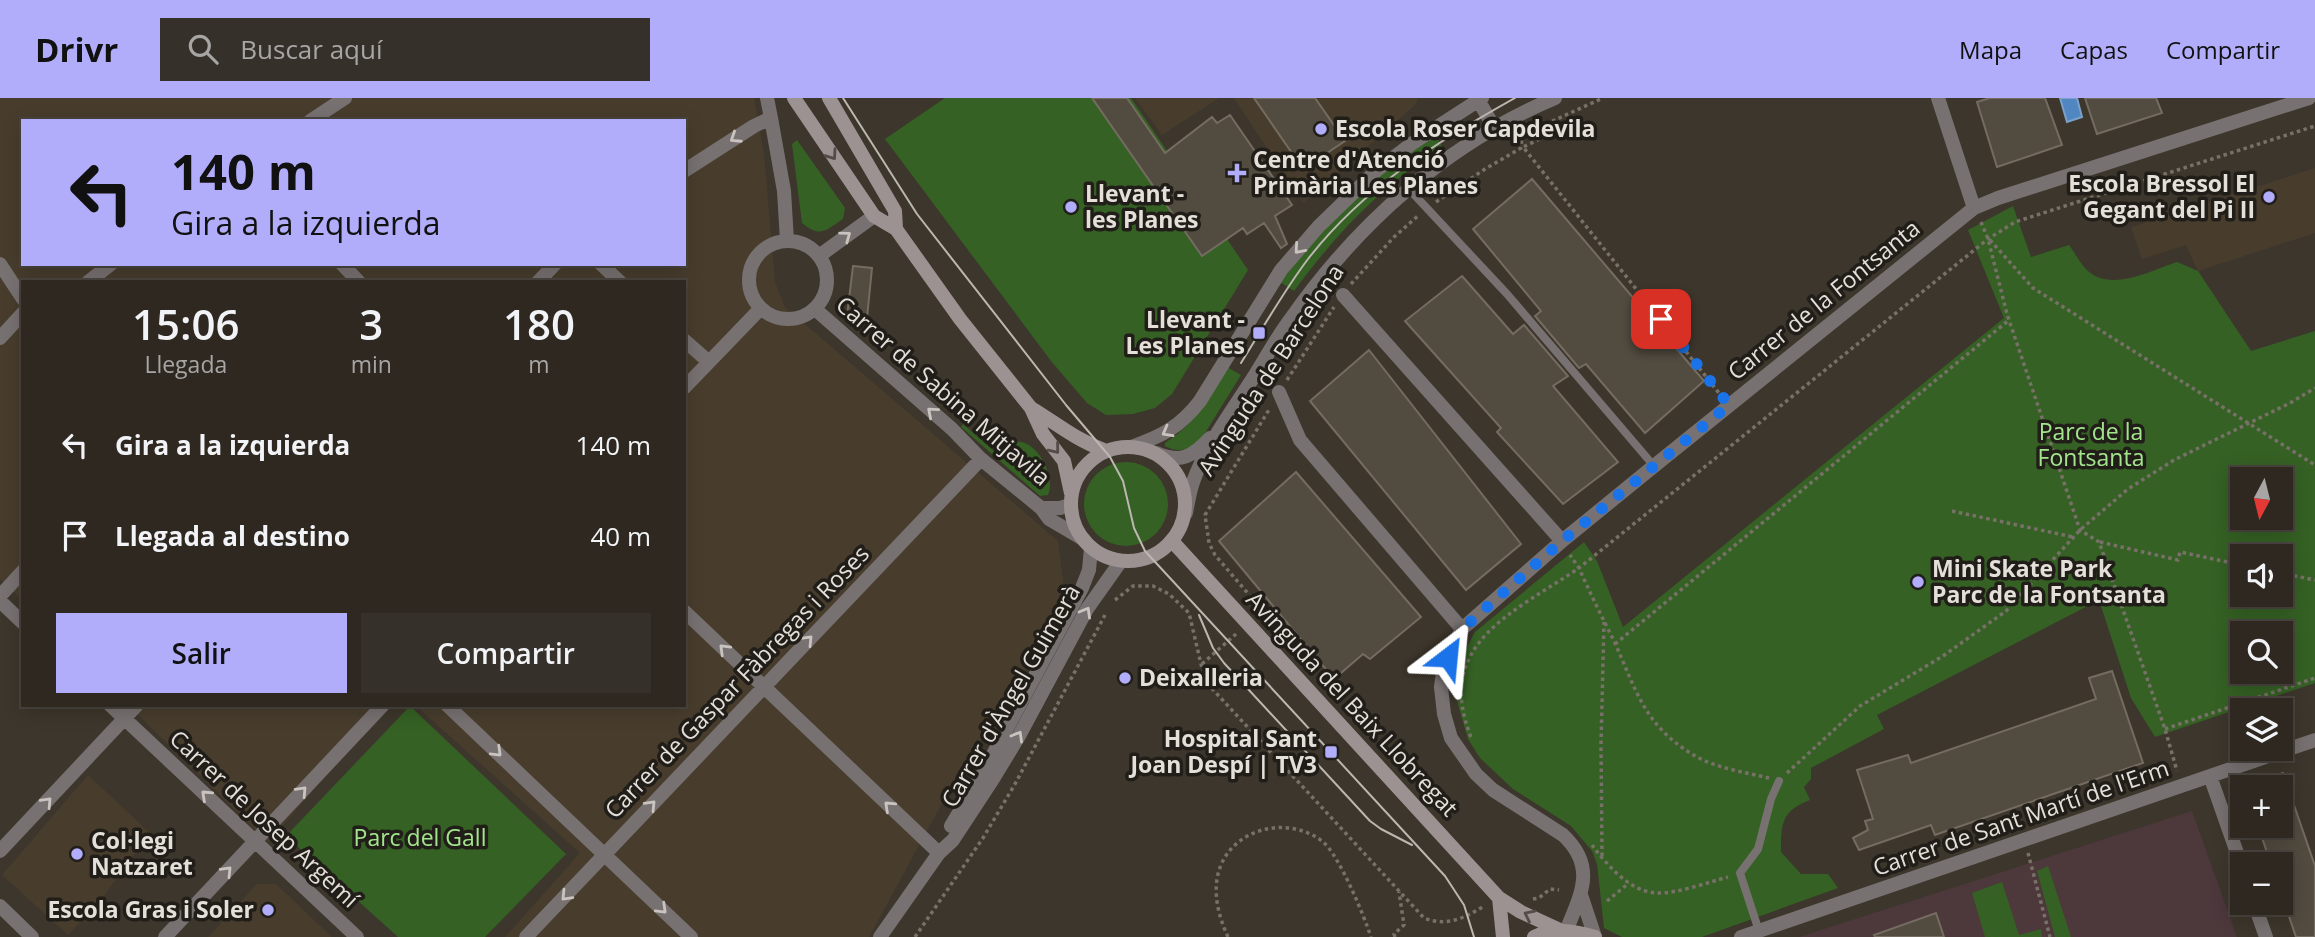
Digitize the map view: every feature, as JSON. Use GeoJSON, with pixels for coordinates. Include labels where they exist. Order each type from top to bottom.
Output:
{"type":"FeatureCollection","features":[{"type":"Feature","properties":{"kind":"street"},"geometry":{"type":"LineString","coordinates":[[313,119],[345,98]]}},
{"type":"Feature","properties":{"kind":"street"},"geometry":{"type":"LineString","coordinates":[[767,98],[783,191],[787,241]]}},
{"type":"Feature","properties":{"kind":"street"},"geometry":{"type":"LineString","coordinates":[[794,98],[874,216],[896,229],[960,319],[1031,408],[1043,434],[1064,461],[1076,528],[1087,544],[1102,555],[1121,561],[1148,557],[1172,541],[1186,513],[1193,483],[1222,427]]}},
{"type":"Feature","properties":{"kind":"street"},"geometry":{"type":"LineString","coordinates":[[829,98],[895,211],[896,229]]}},
{"type":"Feature","properties":{"kind":"street","name":"Avinguda de Barcelona"},"geometry":{"type":"LineString","coordinates":[[1222,427],[1291,317],[1361,231],[1409,188],[1455,153],[1524,111],[1555,98]]}},
{"type":"Feature","properties":{"kind":"street"},"geometry":{"type":"LineString","coordinates":[[1938,98],[1974,208]]}},
{"type":"Feature","properties":{"kind":"street","name":"Carrer de la Fontsanta"},"geometry":{"type":"LineString","coordinates":[[1563,930],[1581,895],[1584,873],[1581,858],[1563,835],[1493,790],[1476,774],[1451,738],[1444,713],[1442,680],[1453,643],[1462,629],[1562,541],[1974,208],[2309,98]]}},
{"type":"Feature","properties":{"kind":"street"},"geometry":{"type":"LineString","coordinates":[[1480,99],[1495,129]]}},
{"type":"Feature","properties":{"kind":"street","name":"Avinguda de Barcelona"},"geometry":{"type":"LineString","coordinates":[[1131,447],[1171,430],[1187,418],[1280,271],[1345,199],[1414,142],[1480,99]]}},
{"type":"Feature","properties":{"kind":"street"},"geometry":{"type":"LineString","coordinates":[[686,170],[771,118]]}},
{"type":"Feature","properties":{"kind":"street"},"geometry":{"type":"LineString","coordinates":[[819,257],[874,216]]}},
{"type":"Feature","properties":{"kind":"street"},"geometry":{"type":"LineString","coordinates":[[787,241],[811,248],[819,257],[827,277],[826,292],[815,309],[807,315],[788,319],[776,318],[760,309],[748,284],[752,263],[759,253],[772,244],[787,241]]}},
{"type":"Feature","properties":{"kind":"street"},"geometry":{"type":"LineString","coordinates":[[0,264],[21,296]]}},
{"type":"Feature","properties":{"kind":"street"},"geometry":{"type":"LineString","coordinates":[[91,280],[108,266]]}},
{"type":"Feature","properties":{"kind":"street"},"geometry":{"type":"LineString","coordinates":[[344,266],[357,280]]}},
{"type":"Feature","properties":{"kind":"street"},"geometry":{"type":"LineString","coordinates":[[540,280],[553,266]]}},
{"type":"Feature","properties":{"kind":"street"},"geometry":{"type":"LineString","coordinates":[[603,266],[618,280]]}},
{"type":"Feature","properties":{"kind":"street"},"geometry":{"type":"LineString","coordinates":[[1343,295],[1562,541]]}},
{"type":"Feature","properties":{"kind":"street"},"geometry":{"type":"LineString","coordinates":[[686,386],[760,309]]}},
{"type":"Feature","properties":{"kind":"street","name":"Carrer de Sabina Mitjavila"},"geometry":{"type":"LineString","coordinates":[[815,309],[952,429],[981,458],[1041,508],[1049,519],[1087,544]]}},
{"type":"Feature","properties":{"kind":"street"},"geometry":{"type":"LineString","coordinates":[[0,338],[21,315]]}},
{"type":"Feature","properties":{"kind":"street"},"geometry":{"type":"LineString","coordinates":[[686,342],[709,362]]}},
{"type":"Feature","properties":{"kind":"street"},"geometry":{"type":"LineString","coordinates":[[1279,392],[1300,440],[1462,629]]}},
{"type":"Feature","properties":{"kind":"street"},"geometry":{"type":"LineString","coordinates":[[1031,408],[1055,422],[1068,434],[1104,450]]}},
{"type":"Feature","properties":{"kind":"street"},"geometry":{"type":"LineString","coordinates":[[1070,499],[1081,468],[1090,458],[1104,450],[1118,446],[1156,453],[1167,458],[1190,456],[1202,448],[1222,427]]}},
{"type":"Feature","properties":{"kind":"street"},"geometry":{"type":"LineString","coordinates":[[1156,453],[1174,468],[1184,489],[1186,513]]}},
{"type":"Feature","properties":{"kind":"street","name":"Carrer de Gaspar Fàbregas i Roses"},"geometry":{"type":"LineString","coordinates":[[526,937],[606,856],[616,842],[981,458]]}},
{"type":"Feature","properties":{"kind":"street","name":"Carrer de Sabina Mitjavila"},"geometry":{"type":"LineString","coordinates":[[1041,508],[1059,508],[1070,499]]}},
{"type":"Feature","properties":{"kind":"street","name":"Avinguda del Baix Llobregat"},"geometry":{"type":"LineString","coordinates":[[1172,541],[1499,898],[1521,912],[1563,930]]}},
{"type":"Feature","properties":{"kind":"street","name":"Carrer d'Àngel Guimerà"},"geometry":{"type":"LineString","coordinates":[[939,853],[945,836],[982,775],[1082,588],[1089,570],[1087,544]]}},
{"type":"Feature","properties":{"kind":"street","name":"Carrer d'Àngel Guimerà"},"geometry":{"type":"LineString","coordinates":[[880,937],[939,853],[953,840],[993,779],[1087,609],[1121,561]]}},
{"type":"Feature","properties":{"kind":"street"},"geometry":{"type":"LineString","coordinates":[[21,573],[0,599],[21,621]]}},
{"type":"Feature","properties":{"kind":"street"},"geometry":{"type":"LineString","coordinates":[[686,613],[939,853]]}},
{"type":"Feature","properties":{"kind":"street","name":"Carrer de Josep Argemí"},"geometry":{"type":"LineString","coordinates":[[112,707],[357,937]]}},
{"type":"Feature","properties":{"kind":"street"},"geometry":{"type":"LineString","coordinates":[[0,851],[135,707]]}},
{"type":"Feature","properties":{"kind":"street"},"geometry":{"type":"LineString","coordinates":[[165,937],[381,707]]}},
{"type":"Feature","properties":{"kind":"street"},"geometry":{"type":"LineString","coordinates":[[449,707],[691,937]]}},
{"type":"Feature","properties":{"kind":"street","name":"Carrer de Sant Martí de l'Erm"},"geometry":{"type":"LineString","coordinates":[[1741,937],[2315,740]]}},
{"type":"Feature","properties":{"kind":"street"},"geometry":{"type":"LineString","coordinates":[[2210,776],[2237,852]]}},
{"type":"Feature","properties":{"kind":"street","name":"Carrer de la Fontsanta"},"geometry":{"type":"LineString","coordinates":[[1581,895],[1595,937]]}},
{"type":"Feature","properties":{"kind":"street"},"geometry":{"type":"LineString","coordinates":[[1499,898],[1503,937]]}},
{"type":"Feature","properties":{"kind":"street"},"geometry":{"type":"LineString","coordinates":[[0,906],[32,937]]}},
{"type":"Feature","properties":{"kind":"street"},"geometry":{"type":"LineString","coordinates":[[2258,915],[2266,937]]}},
{"type":"Feature","properties":{"kind":"street"},"geometry":{"type":"LineString","coordinates":[[1535,937],[1563,930],[1595,937]]}},
{"type":"Feature","properties":{"kind":"lane"},"geometry":{"type":"LineString","coordinates":[[1409,188],[1507,294],[1654,466]]}},
{"type":"Feature","properties":{"kind":"lane"},"geometry":{"type":"LineString","coordinates":[[1759,931],[1740,873],[1758,849],[1771,799],[1779,781]]}},
{"type":"Feature","properties":{"kind":"path"},"geometry":{"type":"LineString","coordinates":[[1603,98],[1534,131],[1538,139],[1522,147],[1729,405]]}},
{"type":"Feature","properties":{"kind":"path"},"geometry":{"type":"LineString","coordinates":[[1475,743],[1465,722],[1461,689],[1465,662],[1479,640],[1498,622],[1578,568],[1988,239],[2015,222],[2315,126]]}},
{"type":"Feature","properties":{"kind":"path","name":"Avinguda de Barcelona"},"geometry":{"type":"LineString","coordinates":[[1259,614],[1263,611],[1215,555],[1209,543],[1205,515],[1279,392],[1343,295],[1379,253],[1428,208],[1478,173],[1522,147],[1522,135],[1534,131]]}},
{"type":"Feature","properties":{"kind":"path"},"geometry":{"type":"LineString","coordinates":[[1988,239],[2009,320],[2080,530],[2099,542],[2178,560],[2180,552],[2230,562]]}},
{"type":"Feature","properties":{"kind":"path"},"geometry":{"type":"LineString","coordinates":[[1988,239],[2033,288],[2315,465]]}},
{"type":"Feature","properties":{"kind":"path"},"geometry":{"type":"LineString","coordinates":[[1615,644],[2009,320]]}},
{"type":"Feature","properties":{"kind":"path"},"geometry":{"type":"LineString","coordinates":[[1578,568],[1641,704],[1667,736],[1693,755],[1714,764],[1779,781],[1860,706],[1952,650],[2006,611],[2080,530],[2140,481],[2174,460],[2290,403],[2315,387]]}},
{"type":"Feature","properties":{"kind":"path"},"geometry":{"type":"LineString","coordinates":[[1952,511],[2073,537]]}},
{"type":"Feature","properties":{"kind":"path"},"geometry":{"type":"LineString","coordinates":[[2099,542],[2165,729],[2182,786]]}},
{"type":"Feature","properties":{"kind":"path"},"geometry":{"type":"LineString","coordinates":[[2293,576],[2315,580]]}},
{"type":"Feature","properties":{"kind":"path"},"geometry":{"type":"LineString","coordinates":[[1112,602],[1133,586],[1153,586],[1169,594],[1189,613],[1205,681],[1424,918],[1433,922],[1457,920],[1512,893],[1522,898],[1534,899],[1550,889],[1559,890]]}},
{"type":"Feature","properties":{"kind":"path"},"geometry":{"type":"LineString","coordinates":[[1602,858],[1604,621]]}},
{"type":"Feature","properties":{"kind":"path"},"geometry":{"type":"LineString","coordinates":[[1201,665],[1247,625]]}},
{"type":"Feature","properties":{"kind":"path"},"geometry":{"type":"LineString","coordinates":[[2165,729],[2315,678]]}},
{"type":"Feature","properties":{"kind":"path"},"geometry":{"type":"LineString","coordinates":[[1228,937],[1219,916],[1216,898],[1218,876],[1224,858],[1252,831],[1273,827],[1291,828],[1324,842],[1336,858],[1371,937]]}},
{"type":"Feature","properties":{"kind":"path"},"geometry":{"type":"LineString","coordinates":[[2024,841],[2050,937]]}},
{"type":"Feature","properties":{"kind":"path"},"geometry":{"type":"LineString","coordinates":[[1592,844],[1602,858],[1629,883],[1656,894],[1740,873]]}},
{"type":"Feature","properties":{"kind":"path"},"geometry":{"type":"LineString","coordinates":[[1607,901],[1629,883]]}},
{"type":"Feature","properties":{"kind":"path"},"geometry":{"type":"LineString","coordinates":[[1395,937],[1394,934],[1404,925],[1398,890]]}},
{"type":"Feature","properties":{"kind":"shaded area"},"geometry":{"type":"Polygon","coordinates":[[[0,98],[754,98],[764,154],[775,282],[785,307],[1058,541],[1066,604],[952,785],[869,937],[505,937],[580,853],[417,707],[686,707],[686,280],[21,280],[21,599],[0,579],[0,98]]]}},
{"type":"Feature","properties":{"kind":"shaded area"},"geometry":{"type":"Polygon","coordinates":[[[1135,98],[1219,98],[1162,135],[1135,98]]]}},
{"type":"Feature","properties":{"kind":"shaded area","name":"Escola Roser Capdevila"},"geometry":{"type":"Polygon","coordinates":[[[1234,98],[1418,98],[1415,105],[1303,203],[1234,98]]]}},
{"type":"Feature","properties":{"kind":"shaded area","name":"Escola Bressol El Gegant del Pi II"},"geometry":{"type":"Polygon","coordinates":[[[2315,168],[2315,233],[2198,271],[2186,245],[2142,259],[2131,227],[2315,168]]]}},
{"type":"Feature","properties":{"kind":"shaded area"},"geometry":{"type":"Polygon","coordinates":[[[130,707],[386,707],[268,842],[130,707]]]}},
{"type":"Feature","properties":{"kind":"shaded area","name":"Col·legi Natzaret"},"geometry":{"type":"Polygon","coordinates":[[[88,775],[150,833],[98,904],[68,935],[2,875],[88,775]]]}},
{"type":"Feature","properties":{"kind":"shaded area"},"geometry":{"type":"Polygon","coordinates":[[[2192,811],[2237,937],[1799,937],[2192,811]]]}},
{"type":"Feature","properties":{"kind":"shaded area","name":"Escola Gras i Soler"},"geometry":{"type":"Polygon","coordinates":[[[257,884],[276,884],[332,937],[208,937],[257,884]]]}},
{"type":"Feature","properties":{"kind":"green space","name":"Llevant - les Planes"},"geometry":{"type":"Polygon","coordinates":[[[945,98],[1131,98],[1248,270],[1172,394],[1155,408],[1133,414],[1106,415],[1087,403],[1051,361],[885,139],[945,98]]]}},
{"type":"Feature","properties":{"kind":"green space"},"geometry":{"type":"Polygon","coordinates":[[[1436,135],[1442,147],[1400,177],[1361,212],[1326,250],[1294,291],[1280,282],[1359,194],[1396,163],[1436,135]]]}},
{"type":"Feature","properties":{"kind":"green space"},"geometry":{"type":"Polygon","coordinates":[[[797,140],[845,208],[843,219],[822,231],[808,228],[802,223],[792,144],[797,140]]]}},
{"type":"Feature","properties":{"kind":"green space","name":"Parc de la Fontsanta"},"geometry":{"type":"Polygon","coordinates":[[[2013,206],[2031,257],[2069,245],[2085,268],[2094,276],[2105,279],[2130,278],[2177,262],[2198,271],[2251,351],[2315,331],[2315,683],[2271,698],[2230,698],[2230,712],[2155,737],[2131,698],[2099,600],[1877,715],[1884,729],[1811,768],[1811,779],[1804,787],[1810,800],[1788,814],[1781,834],[1781,852],[1801,874],[1828,874],[1838,888],[1702,937],[1622,937],[1604,928],[1597,864],[1592,851],[1571,826],[1513,789],[1480,758],[1468,739],[1457,701],[1458,676],[1464,652],[1475,632],[1584,542],[1597,561],[1623,627],[2004,318],[1968,230],[2013,206]]]}},
{"type":"Feature","properties":{"kind":"green space"},"geometry":{"type":"Polygon","coordinates":[[[1227,367],[1241,375],[1202,438],[1185,449],[1175,450],[1165,446],[1200,409],[1227,367]]]}},
{"type":"Feature","properties":{"kind":"green space"},"geometry":{"type":"Polygon","coordinates":[[[963,424],[1001,457],[1010,443],[1027,444],[1035,450],[1041,457],[1049,477],[1048,495],[1040,496],[961,427],[963,424]]]}},
{"type":"Feature","properties":{"kind":"green space"},"geometry":{"type":"Polygon","coordinates":[[[1126,462],[1142,465],[1156,474],[1165,488],[1168,504],[1165,520],[1156,534],[1142,543],[1126,546],[1110,543],[1096,534],[1087,520],[1084,504],[1087,488],[1096,474],[1110,465],[1126,462]]]}},
{"type":"Feature","properties":{"kind":"green space","name":"Parc del Gall"},"geometry":{"type":"Polygon","coordinates":[[[411,707],[566,854],[485,937],[398,937],[286,836],[411,707]]]}},
{"type":"Feature","properties":{"kind":"green space"},"geometry":{"type":"Polygon","coordinates":[[[2048,866],[2071,937],[2055,937],[2037,871],[2048,866]]]}},
{"type":"Feature","properties":{"kind":"green space"},"geometry":{"type":"Polygon","coordinates":[[[2002,882],[2019,935],[2041,929],[2042,937],[1985,937],[1972,893],[2002,882]]]}},
{"type":"Feature","properties":{"kind":"water"},"geometry":{"type":"Polygon","coordinates":[[[2060,98],[2077,98],[2082,117],[2067,122],[2060,98]]]}},
{"type":"Feature","properties":{"kind":"building"},"geometry":{"type":"Polygon","coordinates":[[[1092,98],[1127,98],[1165,153],[1212,117],[1217,123],[1230,115],[1292,205],[1275,216],[1287,244],[1281,248],[1264,223],[1247,234],[1243,228],[1202,256],[1092,98]]]}},
{"type":"Feature","properties":{"kind":"building"},"geometry":{"type":"Polygon","coordinates":[[[1254,98],[1315,98],[1345,141],[1303,169],[1254,98]]]}},
{"type":"Feature","properties":{"kind":"building"},"geometry":{"type":"Polygon","coordinates":[[[1990,98],[2045,98],[2062,145],[1997,167],[1977,102],[1990,98]]]}},
{"type":"Feature","properties":{"kind":"building"},"geometry":{"type":"Polygon","coordinates":[[[2085,98],[2156,98],[2162,113],[2097,134],[2085,98]]]}},
{"type":"Feature","properties":{"kind":"building"},"geometry":{"type":"Polygon","coordinates":[[[1532,179],[1704,381],[1645,433],[1586,364],[1579,368],[1535,316],[1541,311],[1473,229],[1532,179]]]}},
{"type":"Feature","properties":{"kind":"building"},"geometry":{"type":"Polygon","coordinates":[[[853,266],[872,268],[867,318],[847,316],[853,266]]]}},
{"type":"Feature","properties":{"kind":"building"},"geometry":{"type":"Polygon","coordinates":[[[1462,276],[1513,334],[1524,325],[1568,376],[1553,386],[1618,462],[1563,504],[1497,432],[1501,428],[1405,321],[1462,276]]]}},
{"type":"Feature","properties":{"kind":"building"},"geometry":{"type":"Polygon","coordinates":[[[1369,350],[1521,544],[1466,590],[1310,401],[1369,350]]]}},
{"type":"Feature","properties":{"kind":"building"},"geometry":{"type":"Polygon","coordinates":[[[1296,472],[1421,617],[1370,659],[1363,654],[1334,679],[1219,541],[1296,472]]]}},
{"type":"Feature","properties":{"kind":"building"},"geometry":{"type":"Polygon","coordinates":[[[2112,671],[2143,763],[1935,835],[1931,825],[1859,850],[1853,838],[1868,830],[1865,821],[1873,819],[1857,770],[1908,755],[1911,763],[2096,699],[2089,678],[2112,671]]]}},
{"type":"Feature","properties":{"kind":"building"},"geometry":{"type":"Polygon","coordinates":[[[2293,802],[2315,866],[2315,937],[2296,937],[2289,915],[2293,915],[2293,852],[2267,852],[2262,838],[2293,838],[2293,802]]]}},
{"type":"Feature","properties":{"kind":"building"},"geometry":{"type":"Polygon","coordinates":[[[1936,913],[1944,937],[1874,935],[1936,913]]]}},
{"type":"Feature","properties":{"kind":"tram line"},"geometry":{"type":"LineString","coordinates":[[843,98],[917,214],[1066,405],[1110,457],[1123,481],[1134,528],[1145,551],[1445,876],[1464,905],[1474,937]]}},
{"type":"Feature","properties":{"kind":"tram line"},"geometry":{"type":"LineString","coordinates":[[1241,363],[1308,259],[1353,210],[1377,188],[1430,149],[1515,98]]}},
{"type":"Feature","properties":{"kind":"tram line"},"geometry":{"type":"LineString","coordinates":[[1199,615],[1213,648],[1224,663],[1370,821],[1412,845]]}},
{"type":"Feature","properties":{"kind":"place","name":"Escola Roser Capdevila"},"geometry":{"type":"Point","coordinates":[1321,129]}},
{"type":"Feature","properties":{"kind":"place","name":"Centre d'Atenció Primària Les Planes"},"geometry":{"type":"Point","coordinates":[1237,173]}},
{"type":"Feature","properties":{"kind":"place","name":"Escola Bressol El Gegant del Pi II"},"geometry":{"type":"Point","coordinates":[2269,197]}},
{"type":"Feature","properties":{"kind":"place","name":"Llevant - les Planes"},"geometry":{"type":"Point","coordinates":[1071,207]}},
{"type":"Feature","properties":{"kind":"place","name":"Llevant - Les Planes"},"geometry":{"type":"Point","coordinates":[1259,333]}},
{"type":"Feature","properties":{"kind":"place","name":"Mini Skate Park Parc de la Fontsanta"},"geometry":{"type":"Point","coordinates":[1918,582]}},
{"type":"Feature","properties":{"kind":"place","name":"Deixalleria"},"geometry":{"type":"Point","coordinates":[1125,678]}},
{"type":"Feature","properties":{"kind":"place","name":"Hospital Sant Joan Despí | TV3"},"geometry":{"type":"Point","coordinates":[1331,752]}},
{"type":"Feature","properties":{"kind":"place","name":"Col·legi Natzaret"},"geometry":{"type":"Point","coordinates":[77,854]}},
{"type":"Feature","properties":{"kind":"place","name":"Escola Gras i Soler"},"geometry":{"type":"Point","coordinates":[268,910]}},
{"type":"Feature","properties":{"kind":"route"},"geometry":{"type":"LineString","coordinates":[[1448,657],[1462,629],[1562,541],[1729,405],[1661,319]]}}]}
